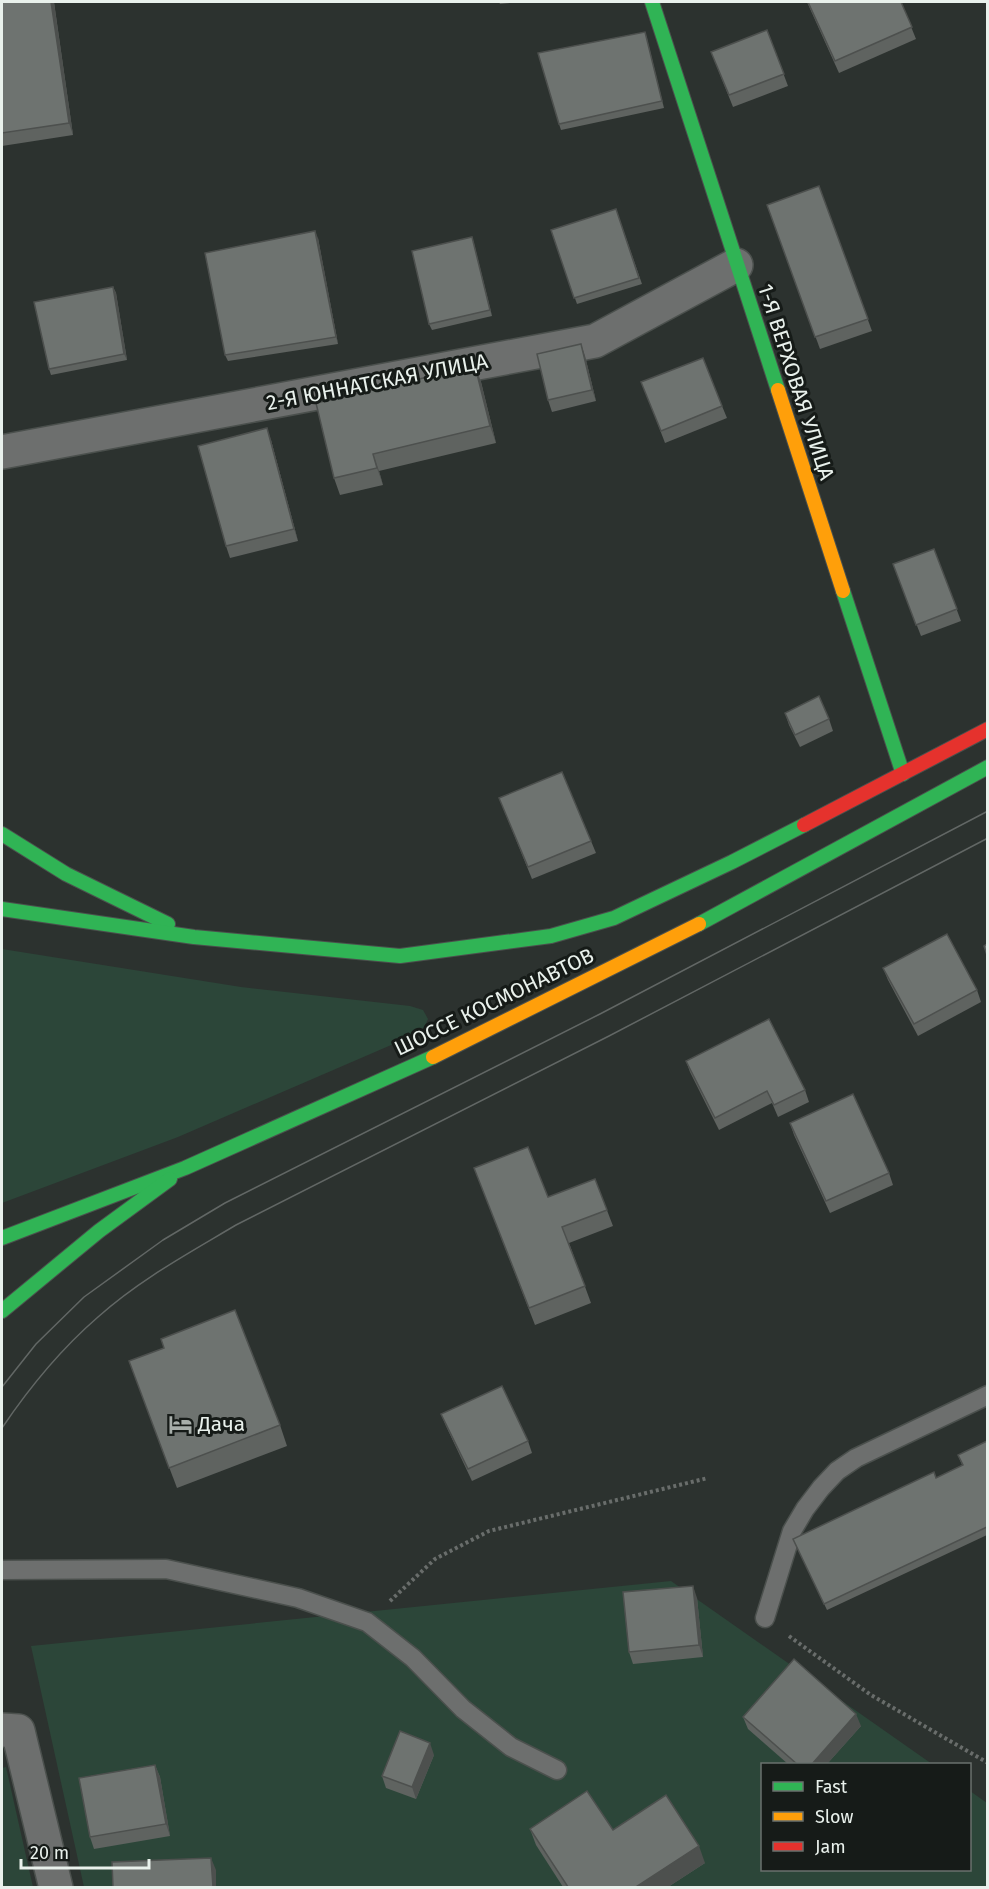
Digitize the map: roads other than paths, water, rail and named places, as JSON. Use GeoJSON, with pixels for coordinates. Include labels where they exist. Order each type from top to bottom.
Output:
{"type":"FeatureCollection","features":[{"type":"Feature","properties":{"kind":"main road","name":"1-Я ВЕРХОВАЯ УЛИЦА"},"geometry":{"type":"LineString","coordinates":[[652,2],[903,774]]}},
{"type":"Feature","properties":{"kind":"main road","name":"ШОССЕ КОСМОНАВТОВ"},"geometry":{"type":"LineString","coordinates":[[2,909],[194,937],[400,956],[551,936],[614,918],[732,862],[987,729]]}},
{"type":"Feature","properties":{"kind":"main road","name":"ШОССЕ КОСМОНАВТОВ"},"geometry":{"type":"LineString","coordinates":[[2,1238],[185,1168],[459,1046],[698,925],[987,766]]}},
{"type":"Feature","properties":{"kind":"main road"},"geometry":{"type":"LineString","coordinates":[[2,834],[66,874],[194,937]]}},
{"type":"Feature","properties":{"kind":"main road"},"geometry":{"type":"LineString","coordinates":[[2,1311],[99,1231],[185,1168]]}},
{"type":"Feature","properties":{"kind":"street","name":"2-Я ЮННАТСКАЯ УЛИЦА"},"geometry":{"type":"LineString","coordinates":[[2,452],[595,341],[736,265]]}},
{"type":"Feature","properties":{"kind":"street"},"geometry":{"type":"LineString","coordinates":[[2,1730],[18,1731],[56,1887]]}},
{"type":"Feature","properties":{"kind":"lane"},"geometry":{"type":"LineString","coordinates":[[765,1618],[792,1531],[805,1509],[837,1471],[856,1458],[987,1395]]}},
{"type":"Feature","properties":{"kind":"lane"},"geometry":{"type":"LineString","coordinates":[[2,1570],[166,1569],[298,1598],[367,1622],[413,1658],[463,1709],[511,1747],[557,1770]]}},
{"type":"Feature","properties":{"kind":"tram line"},"geometry":{"type":"LineString","coordinates":[[2,1387],[36,1344],[84,1297],[163,1240],[225,1203],[600,1014],[988,811]]}},
{"type":"Feature","properties":{"kind":"tram line"},"geometry":{"type":"LineString","coordinates":[[2,1428],[46,1370],[84,1329],[130,1291],[182,1257],[236,1225],[609,1036],[988,838]]}},
{"type":"Feature","properties":{"kind":"place","name":"Дача"},"geometry":{"type":"Point","coordinates":[180,1424]}}]}
